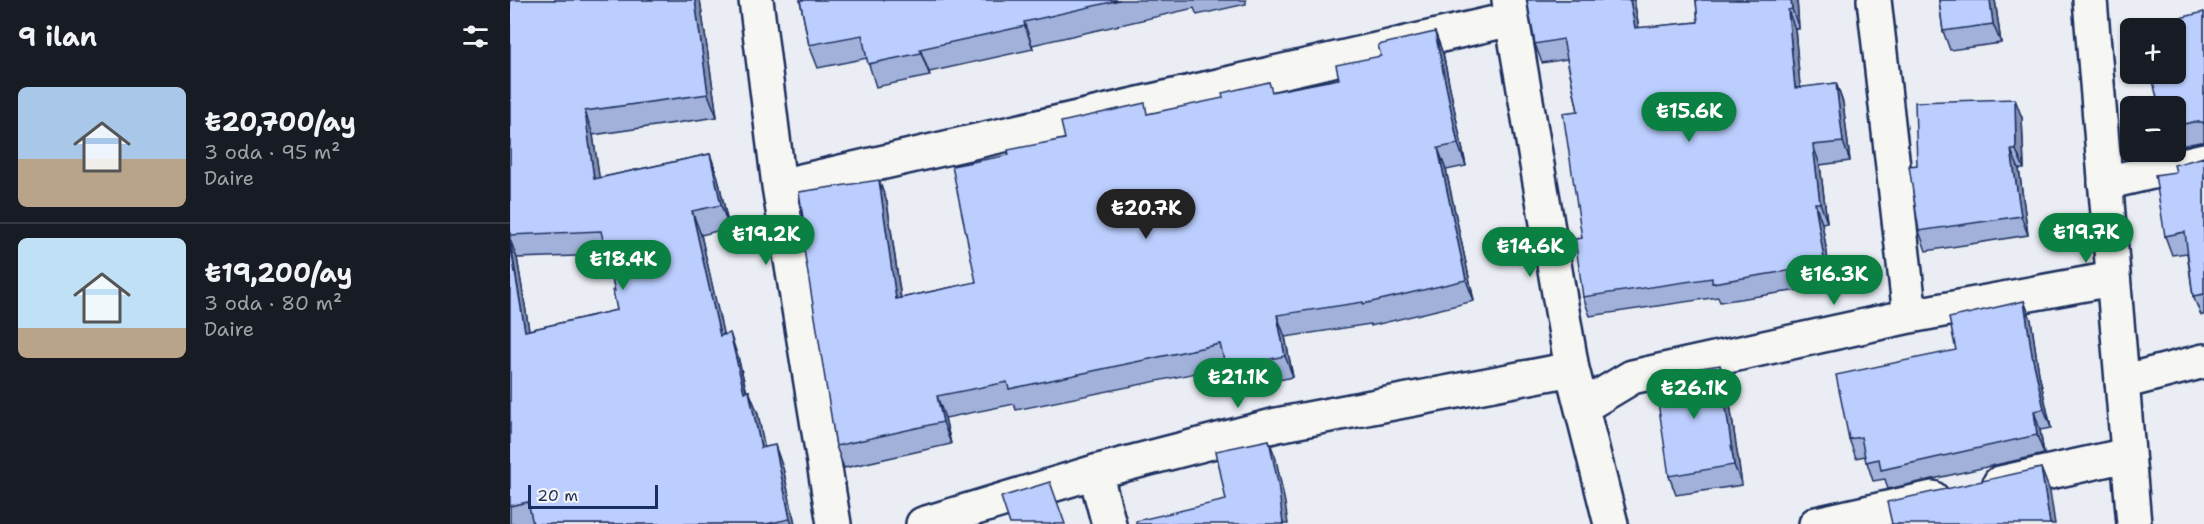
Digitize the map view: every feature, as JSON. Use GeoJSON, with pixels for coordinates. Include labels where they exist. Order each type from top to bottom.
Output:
{"type":"FeatureCollection","features":[{"type":"Feature","properties":{"kind":"street"},"geometry":{"type":"LineString","coordinates":[[756,0],[778,186],[834,524]]}},
{"type":"Feature","properties":{"kind":"street"},"geometry":{"type":"LineString","coordinates":[[1874,0],[1910,316]]}},
{"type":"Feature","properties":{"kind":"street"},"geometry":{"type":"LineString","coordinates":[[2090,0],[2134,524]]}},
{"type":"Feature","properties":{"kind":"street"},"geometry":{"type":"LineString","coordinates":[[778,186],[1511,10],[1572,369],[1611,524]]}},
{"type":"Feature","properties":{"kind":"street"},"geometry":{"type":"LineString","coordinates":[[2105,183],[2204,159]]}},
{"type":"Feature","properties":{"kind":"street"},"geometry":{"type":"LineString","coordinates":[[1582,407],[1632,377],[1910,316],[2112,279]]}},
{"type":"Feature","properties":{"kind":"street"},"geometry":{"type":"LineString","coordinates":[[2121,382],[2204,361]]}},
{"type":"Feature","properties":{"kind":"street"},"geometry":{"type":"LineString","coordinates":[[923,524],[1095,472],[1276,425],[1572,369]]}},
{"type":"Feature","properties":{"kind":"street"},"geometry":{"type":"LineString","coordinates":[[1816,524],[2127,455]]}},
{"type":"Feature","properties":{"kind":"street"},"geometry":{"type":"LineString","coordinates":[[1095,472],[1109,524]]}},
{"type":"Feature","properties":{"kind":"building"},"geometry":{"type":"Polygon","coordinates":[[[510,0],[695,0],[708,94],[585,111],[594,179],[710,154],[721,205],[692,211],[720,336],[730,333],[744,392],[749,391],[761,448],[775,445],[790,519],[766,524],[533,524],[528,502],[510,506],[510,243],[525,331],[617,310],[613,291],[615,291],[601,231],[510,235],[510,0]]]}},
{"type":"Feature","properties":{"kind":"building"},"geometry":{"type":"Polygon","coordinates":[[[800,0],[1120,0],[1024,22],[1025,26],[920,49],[921,53],[868,64],[862,35],[809,45],[800,0]]]}},
{"type":"Feature","properties":{"kind":"building"},"geometry":{"type":"Polygon","coordinates":[[[1527,0],[1630,0],[1635,28],[1698,22],[1696,0],[1791,0],[1792,9],[1788,10],[1795,88],[1836,83],[1843,142],[1813,145],[1820,203],[1815,203],[1825,265],[1712,283],[1712,278],[1583,297],[1575,239],[1582,238],[1563,113],[1578,111],[1563,39],[1535,44],[1527,0]]]}},
{"type":"Feature","properties":{"kind":"building"},"geometry":{"type":"Polygon","coordinates":[[[1939,0],[1990,0],[1993,24],[1943,31],[1939,0]]]}},
{"type":"Feature","properties":{"kind":"building"},"geometry":{"type":"Polygon","coordinates":[[[2204,12],[2204,124],[2202,122],[2186,124],[2186,96],[2156,96],[2154,84],[2186,84],[2186,18],[2180,18],[2204,12]]]}},
{"type":"Feature","properties":{"kind":"building"},"geometry":{"type":"Polygon","coordinates":[[[1435,32],[1458,144],[1438,148],[1466,280],[1363,304],[1363,302],[1277,315],[1285,356],[1226,368],[1220,344],[1009,389],[1007,382],[937,396],[943,422],[836,446],[801,231],[805,231],[799,192],[879,180],[896,299],[976,282],[952,166],[1009,155],[1008,150],[1065,139],[1061,122],[1145,103],[1147,114],[1223,98],[1222,93],[1269,82],[1272,92],[1339,79],[1336,65],[1381,56],[1378,45],[1435,32]]]}},
{"type":"Feature","properties":{"kind":"building"},"geometry":{"type":"Polygon","coordinates":[[[2015,99],[2016,150],[2011,150],[2021,216],[1919,231],[1909,166],[1917,165],[1915,102],[2015,99]]]}},
{"type":"Feature","properties":{"kind":"building"},"geometry":{"type":"Polygon","coordinates":[[[2204,157],[2204,294],[2193,296],[2185,232],[2165,236],[2155,175],[2176,172],[2174,165],[2204,157]]]}},
{"type":"Feature","properties":{"kind":"building"},"geometry":{"type":"Polygon","coordinates":[[[2024,301],[2032,355],[2044,409],[2034,411],[2037,435],[1881,470],[1879,459],[1866,462],[1861,437],[1849,439],[1836,375],[1956,350],[1949,318],[2024,301]]]}},
{"type":"Feature","properties":{"kind":"building"},"geometry":{"type":"Polygon","coordinates":[[[1720,365],[1734,465],[1669,476],[1654,375],[1720,365]]]}},
{"type":"Feature","properties":{"kind":"building"},"geometry":{"type":"Polygon","coordinates":[[[1269,440],[1278,483],[1283,524],[1136,524],[1136,521],[1226,500],[1216,451],[1269,440]]]}},
{"type":"Feature","properties":{"kind":"building"},"geometry":{"type":"Polygon","coordinates":[[[2041,468],[2050,524],[1892,524],[1887,502],[2041,468]]]}},
{"type":"Feature","properties":{"kind":"building"},"geometry":{"type":"Polygon","coordinates":[[[1050,482],[1065,524],[1010,524],[1001,497],[1050,482]]]}}]}
